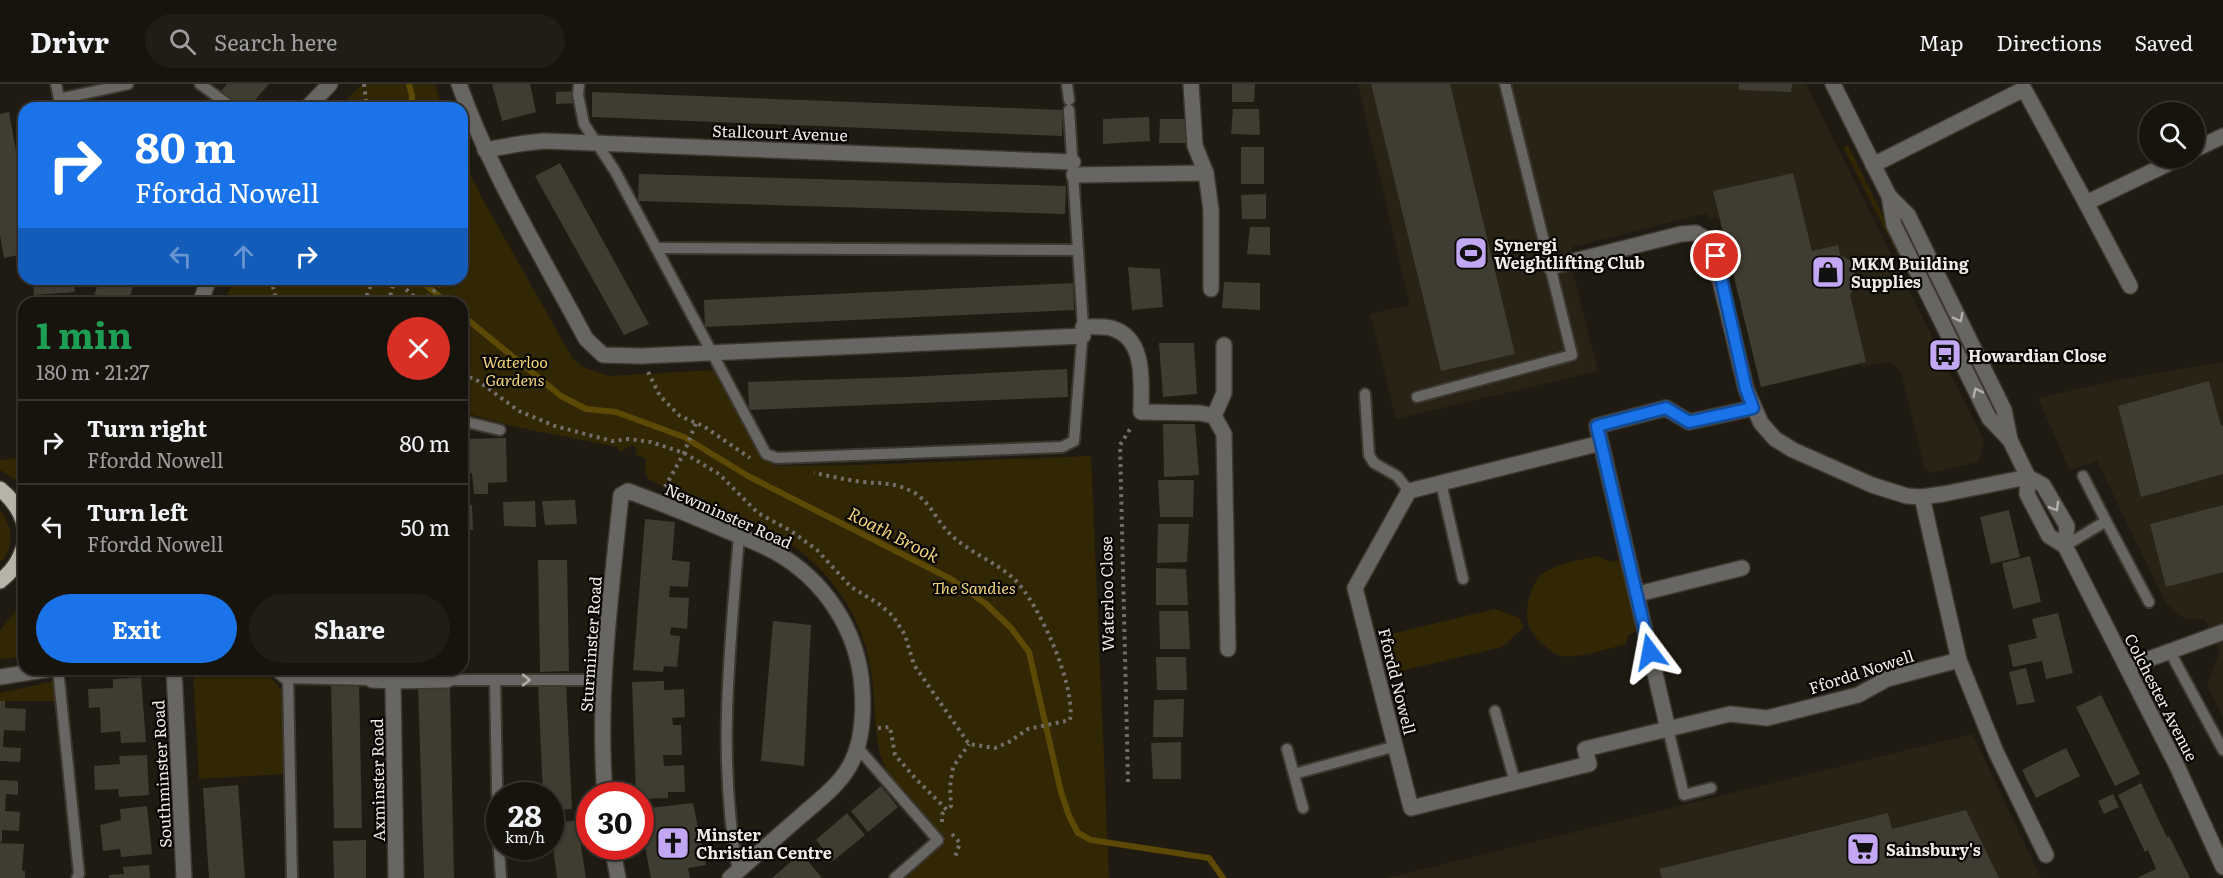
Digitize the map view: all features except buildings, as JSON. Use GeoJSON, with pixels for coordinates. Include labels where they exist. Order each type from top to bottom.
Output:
{"type":"FeatureCollection","features":[{"type":"Feature","properties":{"kind":"main road"},"geometry":{"type":"LineString","coordinates":[[0,489],[18,501]]}},
{"type":"Feature","properties":{"kind":"main road"},"geometry":{"type":"LineString","coordinates":[[0,581],[10,573],[18,561]]}},
{"type":"Feature","properties":{"kind":"street"},"geometry":{"type":"LineString","coordinates":[[313,102],[330,84]]}},
{"type":"Feature","properties":{"kind":"street"},"geometry":{"type":"LineString","coordinates":[[459,84],[466,102]]}},
{"type":"Feature","properties":{"kind":"street"},"geometry":{"type":"LineString","coordinates":[[1191,84],[1195,146],[1206,173],[1211,210],[1211,289]]}},
{"type":"Feature","properties":{"kind":"street","name":"Colchester Avenue"},"geometry":{"type":"LineString","coordinates":[[1833,84],[1889,196],[1894,225],[1989,418],[2010,440],[2028,477],[2043,485],[2067,526],[2065,546],[2177,766],[2223,867]]}},
{"type":"Feature","properties":{"kind":"street"},"geometry":{"type":"LineString","coordinates":[[1873,165],[2024,89],[2130,286]]}},
{"type":"Feature","properties":{"kind":"street"},"geometry":{"type":"LineString","coordinates":[[468,107],[485,150],[586,339],[603,355],[641,356],[1113,329],[1132,342],[1139,361],[1141,412],[1200,413],[1214,416],[1224,434],[1228,649]]}},
{"type":"Feature","properties":{"kind":"street"},"geometry":{"type":"LineString","coordinates":[[2205,145],[2223,136]]}},
{"type":"Feature","properties":{"kind":"street","name":"Stallcourt Avenue"},"geometry":{"type":"LineString","coordinates":[[485,150],[525,143],[597,143],[1206,173]]}},
{"type":"Feature","properties":{"kind":"street"},"geometry":{"type":"LineString","coordinates":[[2086,203],[2159,168]]}},
{"type":"Feature","properties":{"kind":"street"},"geometry":{"type":"LineString","coordinates":[[1550,267],[1681,234],[1696,233],[1711,242],[1746,389],[1761,423],[1775,439],[1793,450],[1872,485],[1907,496],[1922,497],[2028,477]]}},
{"type":"Feature","properties":{"kind":"street"},"geometry":{"type":"LineString","coordinates":[[1214,416],[1224,393],[1224,345]]}},
{"type":"Feature","properties":{"kind":"street"},"geometry":{"type":"LineString","coordinates":[[1668,729],[1597,426],[1666,408],[1689,422],[1753,408]]}},
{"type":"Feature","properties":{"kind":"street"},"geometry":{"type":"LineString","coordinates":[[1409,491],[1601,442]]}},
{"type":"Feature","properties":{"kind":"street","name":"Newminster Road"},"geometry":{"type":"LineString","coordinates":[[621,495],[628,491],[739,536],[775,552],[797,566],[816,584],[844,621],[857,652],[864,702],[858,748],[849,767],[829,791],[734,874]]}},
{"type":"Feature","properties":{"kind":"street","name":"Ffordd Nowell"},"geometry":{"type":"LineString","coordinates":[[1409,491],[1355,588],[1411,808],[1589,764],[1585,749],[1730,714],[1767,718],[1858,695],[1887,679],[1959,660]]}},
{"type":"Feature","properties":{"kind":"street","name":"Sturminster Road"},"geometry":{"type":"LineString","coordinates":[[604,782],[603,680],[621,495]]}},
{"type":"Feature","properties":{"kind":"street"},"geometry":{"type":"LineString","coordinates":[[1922,497],[1959,660],[1996,752],[2046,855]]}},
{"type":"Feature","properties":{"kind":"street"},"geometry":{"type":"LineString","coordinates":[[1638,594],[1742,568]]}},
{"type":"Feature","properties":{"kind":"street"},"geometry":{"type":"LineString","coordinates":[[2127,666],[2223,632]]}},
{"type":"Feature","properties":{"kind":"street"},"geometry":{"type":"LineString","coordinates":[[0,677],[18,674]]}},
{"type":"Feature","properties":{"kind":"street","name":"Southminster Road"},"geometry":{"type":"LineString","coordinates":[[174,675],[184,878]]}},
{"type":"Feature","properties":{"kind":"street"},"geometry":{"type":"LineString","coordinates":[[372,675],[393,681],[439,675]]}},
{"type":"Feature","properties":{"kind":"street","name":"Axminster Road"},"geometry":{"type":"LineString","coordinates":[[393,681],[396,878]]}},
{"type":"Feature","properties":{"kind":"street"},"geometry":{"type":"LineString","coordinates":[[615,860],[618,878]]}},
{"type":"Feature","properties":{"kind":"lane"},"geometry":{"type":"LineString","coordinates":[[56,84],[60,102]]}},
{"type":"Feature","properties":{"kind":"lane"},"geometry":{"type":"LineString","coordinates":[[67,102],[128,84]]}},
{"type":"Feature","properties":{"kind":"lane"},"geometry":{"type":"LineString","coordinates":[[200,84],[225,102]]}},
{"type":"Feature","properties":{"kind":"lane"},"geometry":{"type":"LineString","coordinates":[[579,84],[578,95],[585,124],[615,171],[766,454],[777,458],[1062,447],[1074,441],[1083,332],[1067,84]]}},
{"type":"Feature","properties":{"kind":"lane"},"geometry":{"type":"LineString","coordinates":[[1417,397],[1572,355],[1505,84]]}},
{"type":"Feature","properties":{"kind":"lane"},"geometry":{"type":"LineString","coordinates":[[656,248],[1078,250]]}},
{"type":"Feature","properties":{"kind":"lane"},"geometry":{"type":"LineString","coordinates":[[1365,394],[1369,455],[1374,463],[1396,477],[1409,491]]}},
{"type":"Feature","properties":{"kind":"lane"},"geometry":{"type":"LineString","coordinates":[[468,422],[500,430]]}},
{"type":"Feature","properties":{"kind":"lane"},"geometry":{"type":"LineString","coordinates":[[2083,476],[2149,602]]}},
{"type":"Feature","properties":{"kind":"lane"},"geometry":{"type":"LineString","coordinates":[[1441,483],[1463,579]]}},
{"type":"Feature","properties":{"kind":"lane"},"geometry":{"type":"LineString","coordinates":[[2065,546],[2106,521]]}},
{"type":"Feature","properties":{"kind":"lane"},"geometry":{"type":"LineString","coordinates":[[734,874],[726,769],[739,536]]}},
{"type":"Feature","properties":{"kind":"lane"},"geometry":{"type":"LineString","coordinates":[[2169,650],[2223,750]]}},
{"type":"Feature","properties":{"kind":"lane"},"geometry":{"type":"LineString","coordinates":[[59,675],[79,874],[77,878]]}},
{"type":"Feature","properties":{"kind":"lane"},"geometry":{"type":"LineString","coordinates":[[283,675],[292,878]]}},
{"type":"Feature","properties":{"kind":"lane"},"geometry":{"type":"LineString","coordinates":[[455,675],[495,680],[603,680]]}},
{"type":"Feature","properties":{"kind":"lane"},"geometry":{"type":"LineString","coordinates":[[495,680],[501,878]]}},
{"type":"Feature","properties":{"kind":"lane"},"geometry":{"type":"LineString","coordinates":[[1495,711],[1515,782]]}},
{"type":"Feature","properties":{"kind":"lane"},"geometry":{"type":"LineString","coordinates":[[1668,729],[1684,795],[1711,788]]}},
{"type":"Feature","properties":{"kind":"lane"},"geometry":{"type":"LineString","coordinates":[[1294,774],[1396,746]]}},
{"type":"Feature","properties":{"kind":"lane"},"geometry":{"type":"LineString","coordinates":[[858,748],[938,840],[895,878]]}},
{"type":"Feature","properties":{"kind":"lane"},"geometry":{"type":"LineString","coordinates":[[1287,748],[1303,808]]}},
{"type":"Feature","properties":{"kind":"path"},"geometry":{"type":"LineString","coordinates":[[364,84],[366,102]]}},
{"type":"Feature","properties":{"kind":"path"},"geometry":{"type":"LineString","coordinates":[[402,285],[415,297]]}},
{"type":"Feature","properties":{"kind":"path"},"geometry":{"type":"LineString","coordinates":[[428,297],[439,285]]}},
{"type":"Feature","properties":{"kind":"path"},"geometry":{"type":"LineString","coordinates":[[641,356],[660,396],[680,416],[696,423],[758,463]]}},
{"type":"Feature","properties":{"kind":"path"},"geometry":{"type":"LineString","coordinates":[[468,378],[474,378],[519,411],[555,426],[612,441],[629,439],[651,442],[684,453],[719,474],[758,513],[791,531],[817,550],[851,587],[879,604],[893,616],[905,635],[914,665],[969,744],[995,748],[1028,729],[1070,720],[1072,711],[1063,667],[1045,628],[1014,579],[966,548],[948,532],[915,492],[893,483],[855,481],[806,471]]}},
{"type":"Feature","properties":{"kind":"path","name":"Waterloo Close"},"geometry":{"type":"LineString","coordinates":[[1128,782],[1120,444],[1141,412]]}},
{"type":"Feature","properties":{"kind":"path"},"geometry":{"type":"LineString","coordinates":[[665,488],[684,453],[696,423]]}},
{"type":"Feature","properties":{"kind":"path"},"geometry":{"type":"LineString","coordinates":[[878,728],[890,727],[896,755],[947,810],[951,806],[950,787],[953,767],[969,744]]}},
{"type":"Feature","properties":{"kind":"shaded area"},"geometry":{"type":"Polygon","coordinates":[[[1358,84],[1806,84],[1984,441],[1978,462],[1929,473],[1924,467],[1901,372],[1889,361],[1863,367],[1861,364],[1761,387],[1719,218],[1709,219],[1707,213],[1572,247],[1579,271],[1573,273],[1598,371],[1396,419],[1370,314],[1410,305],[1358,84]]]}},
{"type":"Feature","properties":{"kind":"shaded area"},"geometry":{"type":"Polygon","coordinates":[[[2223,362],[2223,717],[2207,685],[2220,650],[2204,619],[2185,618],[2175,613],[2165,601],[2097,461],[2070,470],[2038,398],[2113,381],[2223,362]]]}},
{"type":"Feature","properties":{"kind":"shaded area"},"geometry":{"type":"Polygon","coordinates":[[[1972,734],[2041,878],[1387,878],[1972,734]]]}},
{"type":"Feature","properties":{"kind":"green space"},"geometry":{"type":"Polygon","coordinates":[[[362,84],[435,84],[440,102],[344,102],[362,84]]]}},
{"type":"Feature","properties":{"kind":"green space"},"geometry":{"type":"Polygon","coordinates":[[[1848,145],[1908,267],[1905,269],[1843,147],[1848,145]]]}},
{"type":"Feature","properties":{"kind":"green space","name":"The Sandies"},"geometry":{"type":"Polygon","coordinates":[[[468,169],[573,359],[583,367],[609,376],[715,370],[761,456],[775,466],[1091,456],[1109,878],[906,878],[946,841],[899,789],[885,766],[877,736],[868,656],[854,617],[832,582],[802,552],[784,540],[649,480],[645,473],[646,459],[635,454],[637,449],[632,445],[620,452],[617,447],[516,427],[468,414],[468,297],[226,297],[232,285],[468,285],[468,169]]]}},
{"type":"Feature","properties":{"kind":"green space"},"geometry":{"type":"Polygon","coordinates":[[[18,458],[18,481],[0,470],[0,460],[18,458]]]}},
{"type":"Feature","properties":{"kind":"green space"},"geometry":{"type":"Polygon","coordinates":[[[0,510],[7,523],[10,544],[0,562],[0,510]]]}},
{"type":"Feature","properties":{"kind":"green space"},"geometry":{"type":"Polygon","coordinates":[[[1598,556],[1611,562],[1618,560],[1620,562],[1637,631],[1628,635],[1626,644],[1577,656],[1557,655],[1537,639],[1530,628],[1527,609],[1533,586],[1537,579],[1547,571],[1568,562],[1598,556]]]}},
{"type":"Feature","properties":{"kind":"green space"},"geometry":{"type":"Polygon","coordinates":[[[18,608],[18,658],[0,659],[0,631],[18,608]]]}},
{"type":"Feature","properties":{"kind":"green space"},"geometry":{"type":"Polygon","coordinates":[[[1495,609],[1520,618],[1523,628],[1502,647],[1397,672],[1390,670],[1383,640],[1387,635],[1495,609]]]}},
{"type":"Feature","properties":{"kind":"green space"},"geometry":{"type":"Polygon","coordinates":[[[193,675],[269,675],[283,692],[285,774],[199,779],[193,675]]]}},
{"type":"Feature","properties":{"kind":"green space"},"geometry":{"type":"Polygon","coordinates":[[[54,681],[56,701],[0,701],[0,693],[54,681]]]}},
{"type":"Feature","properties":{"kind":"waterway","name":"Roath Brook"},"geometry":{"type":"LineString","coordinates":[[409,84],[412,102]]}},
{"type":"Feature","properties":{"kind":"waterway","name":"Roath Brook"},"geometry":{"type":"LineString","coordinates":[[426,285],[440,297]]}},
{"type":"Feature","properties":{"kind":"waterway","name":"Roath Brook"},"geometry":{"type":"LineString","coordinates":[[468,320],[561,396],[586,409],[616,412],[684,437],[748,476],[951,579],[986,604],[1011,628],[1029,652],[1061,792],[1069,816],[1078,833],[1091,840],[1209,858],[1223,878]]}},
{"type":"Feature","properties":{"kind":"place","name":"Synergi Weightlifting Club"},"geometry":{"type":"Point","coordinates":[1471,253]}},
{"type":"Feature","properties":{"kind":"place","name":"MKM Building Supplies"},"geometry":{"type":"Point","coordinates":[1828,272]}},
{"type":"Feature","properties":{"kind":"place","name":"Howardian Close"},"geometry":{"type":"Point","coordinates":[1945,355]}},
{"type":"Feature","properties":{"kind":"place","name":"Minster Christian Centre"},"geometry":{"type":"Point","coordinates":[673,843]}},
{"type":"Feature","properties":{"kind":"place","name":"Sainsbury's"},"geometry":{"type":"Point","coordinates":[1863,849]}},
{"type":"Feature","properties":{"kind":"route"},"geometry":{"type":"LineString","coordinates":[[1650,652],[1597,426],[1666,408],[1689,422],[1753,408],[1746,389],[1716,256]]}},
{"type":"Feature","properties":{"kind":"park label","name":"Waterloo Gardens"},"geometry":{"type":"Point","coordinates":[515,370]}}]}
